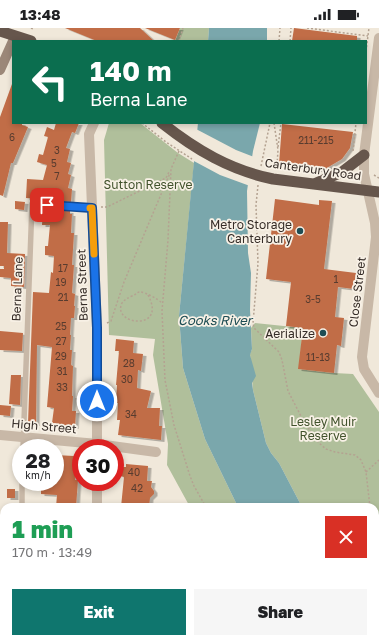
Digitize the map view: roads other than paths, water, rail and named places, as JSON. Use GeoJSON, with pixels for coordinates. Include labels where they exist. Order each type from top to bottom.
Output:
{"type":"FeatureCollection","features":[{"type":"Feature","properties":{"kind":"highway"},"geometry":{"type":"LineString","coordinates":[[0,31],[14,39]]}},
{"type":"Feature","properties":{"kind":"highway","name":"Canterbury Road"},"geometry":{"type":"LineString","coordinates":[[163,124],[196,148],[225,164],[260,176],[273,179],[379,192]]}},
{"type":"Feature","properties":{"kind":"highway"},"geometry":{"type":"LineString","coordinates":[[313,184],[342,172],[364,155]]}},
{"type":"Feature","properties":{"kind":"main road"},"geometry":{"type":"LineString","coordinates":[[0,70],[12,43]]}},
{"type":"Feature","properties":{"kind":"street","name":"Close Street"},"geometry":{"type":"LineString","coordinates":[[379,38],[364,155],[364,174],[375,223],[376,237],[362,357],[364,369],[379,393]]}},
{"type":"Feature","properties":{"kind":"street","name":"Berna Street"},"geometry":{"type":"LineString","coordinates":[[94,124],[89,134],[97,328],[97,439]]}},
{"type":"Feature","properties":{"kind":"street","name":"High Street"},"geometry":{"type":"LineString","coordinates":[[0,435],[72,443]]}},
{"type":"Feature","properties":{"kind":"street","name":"High Street"},"geometry":{"type":"LineString","coordinates":[[124,449],[156,452]]}},
{"type":"Feature","properties":{"kind":"street"},"geometry":{"type":"LineString","coordinates":[[97,491],[97,503]]}},
{"type":"Feature","properties":{"kind":"lane","name":"Berna Lane"},"geometry":{"type":"LineString","coordinates":[[23,437],[32,204],[92,208]]}},
{"type":"Feature","properties":{"kind":"lane"},"geometry":{"type":"LineString","coordinates":[[22,491],[22,503]]}},
{"type":"Feature","properties":{"kind":"water"},"geometry":{"type":"Polygon","coordinates":[[[209,28],[267,28],[267,40],[208,40],[209,28]]]}},
{"type":"Feature","properties":{"kind":"water","name":"Cooks River"},"geometry":{"type":"Polygon","coordinates":[[[198,124],[260,124],[253,151],[247,191],[248,253],[251,273],[250,310],[252,349],[250,355],[256,376],[252,383],[266,443],[271,453],[279,463],[300,503],[236,503],[205,439],[183,368],[179,316],[198,124]]]}},
{"type":"Feature","properties":{"kind":"place","name":"Metro Storage Canterbury"},"geometry":{"type":"Point","coordinates":[300,231]}},
{"type":"Feature","properties":{"kind":"place","name":"Aerialize"},"geometry":{"type":"Point","coordinates":[323,333]}},
{"type":"Feature","properties":{"kind":"park label","name":"Sutton Reserve"},"geometry":{"type":"Point","coordinates":[148,184]}},
{"type":"Feature","properties":{"kind":"park label","name":"Lesley Muir Reserve"},"geometry":{"type":"Point","coordinates":[323,428]}}]}
